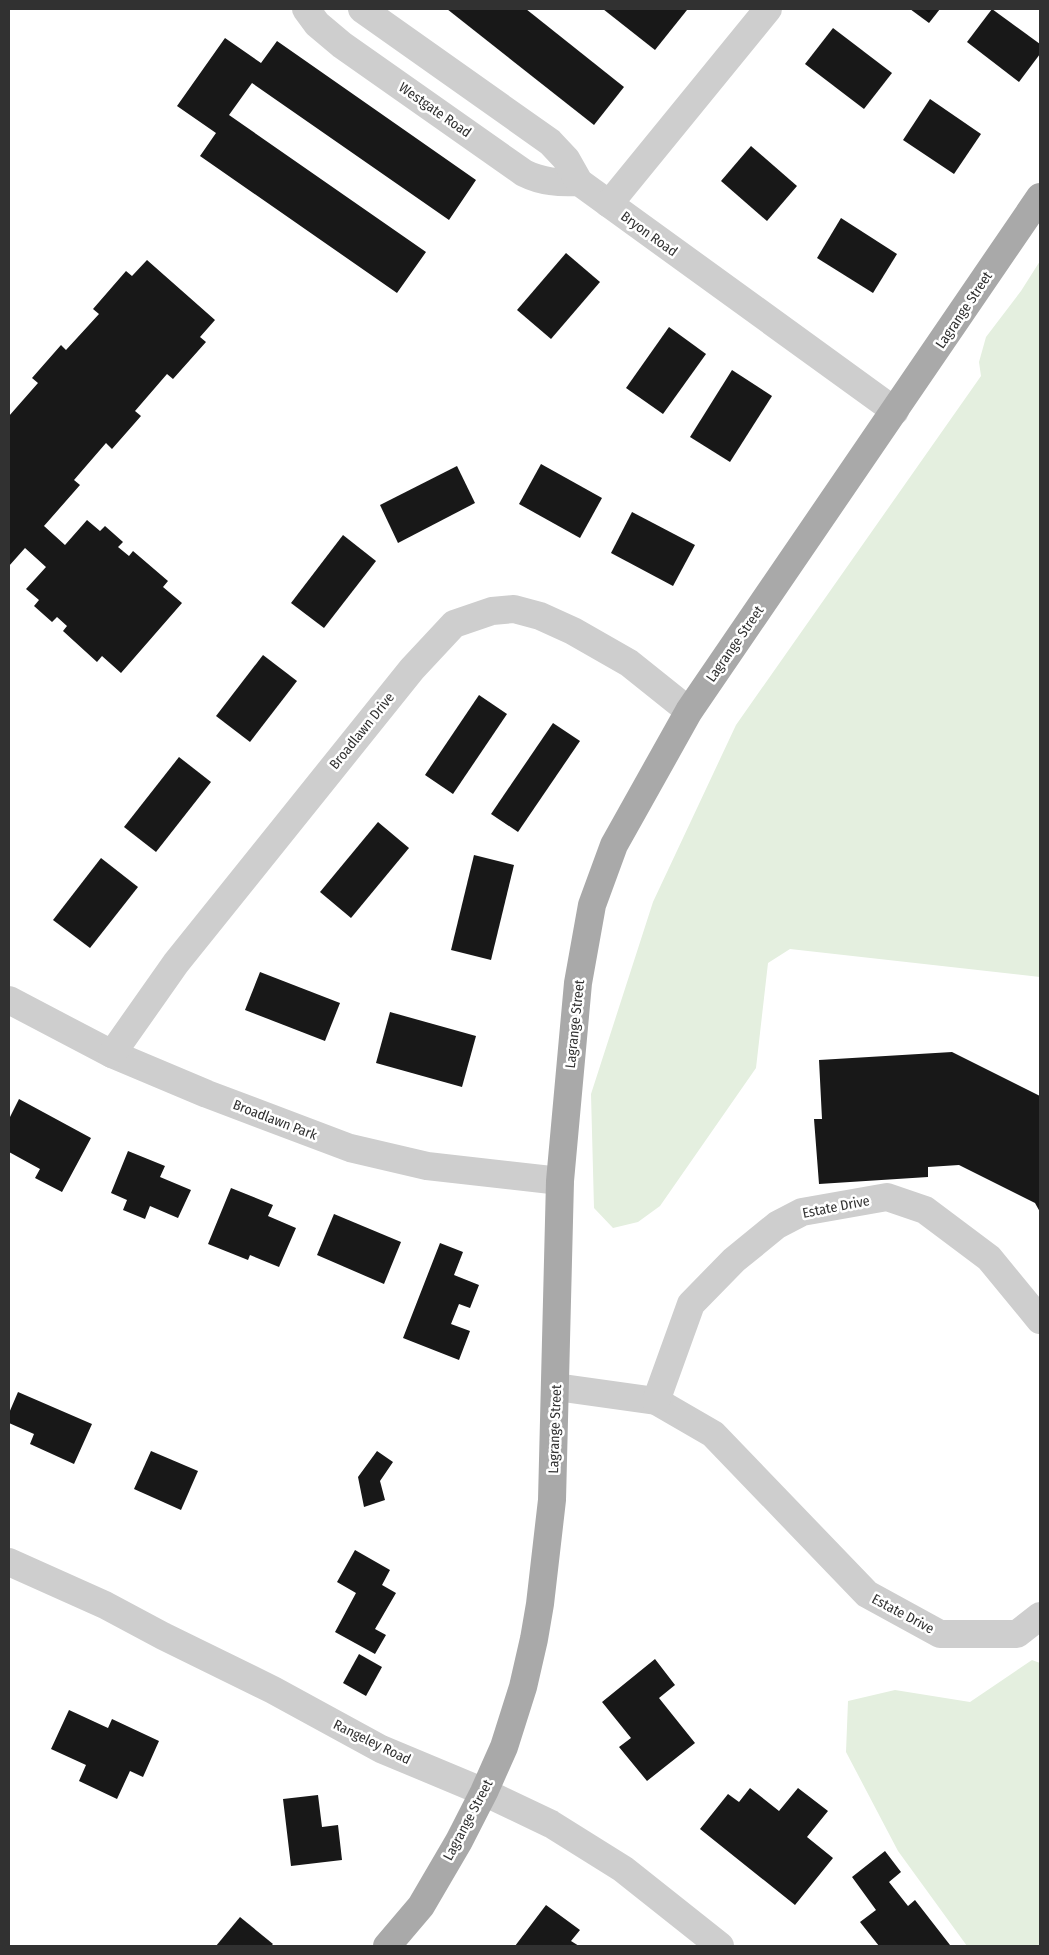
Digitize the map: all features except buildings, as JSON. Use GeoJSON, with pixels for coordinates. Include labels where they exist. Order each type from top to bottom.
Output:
{"type":"FeatureCollection","features":[{"type":"Feature","properties":{"kind":"main road","name":"Lagrange Street"},"geometry":{"type":"LineString","coordinates":[[387,1946],[421,1906],[459,1841],[504,1747],[523,1687],[538,1613],[552,1500],[560,1181],[578,983],[592,905],[614,845],[688,711],[1040,197]]}},
{"type":"Feature","properties":{"kind":"street","name":"Westgate Road"},"geometry":{"type":"LineString","coordinates":[[306,9],[317,24],[342,45],[524,174],[548,181],[579,182]]}},
{"type":"Feature","properties":{"kind":"street"},"geometry":{"type":"LineString","coordinates":[[362,9],[550,142],[566,159],[579,182],[609,204]]}},
{"type":"Feature","properties":{"kind":"street","name":"Bryon Road"},"geometry":{"type":"LineString","coordinates":[[768,9],[609,204],[895,411]]}},
{"type":"Feature","properties":{"kind":"street","name":"Broadlawn Drive"},"geometry":{"type":"LineString","coordinates":[[112,1054],[182,956],[412,670],[454,624],[492,611],[514,609],[540,616],[573,631],[629,663],[688,711]]}},
{"type":"Feature","properties":{"kind":"street","name":"Broadlawn Park"},"geometry":{"type":"LineString","coordinates":[[9,1000],[112,1054],[207,1094],[350,1148],[427,1166],[560,1181]]}},
{"type":"Feature","properties":{"kind":"street","name":"Estate Drive"},"geometry":{"type":"LineString","coordinates":[[656,1401],[691,1304],[734,1260],[777,1225],[802,1212],[887,1197],[925,1210],[989,1258],[1040,1320]]}},
{"type":"Feature","properties":{"kind":"street","name":"Estate Drive"},"geometry":{"type":"LineString","coordinates":[[556,1387],[656,1401],[713,1434],[866,1594],[940,1634],[1017,1634],[1040,1616]]}},
{"type":"Feature","properties":{"kind":"street","name":"Rangeley Road"},"geometry":{"type":"LineString","coordinates":[[9,1562],[105,1605],[273,1690],[381,1749],[484,1792],[552,1824],[623,1869],[720,1946]]}},
{"type":"Feature","properties":{"kind":"green space"},"geometry":{"type":"Polygon","coordinates":[[[1040,261],[1040,977],[790,949],[768,963],[756,1068],[660,1206],[638,1222],[613,1228],[594,1208],[591,1094],[653,902],[736,725],[981,376],[979,362],[986,337],[1021,291],[1040,261]]]}},
{"type":"Feature","properties":{"kind":"green space"},"geometry":{"type":"Polygon","coordinates":[[[1032,1660],[1040,1663],[1040,1946],[967,1946],[898,1851],[846,1752],[848,1701],[895,1690],[970,1702],[1032,1660]]]}}]}
